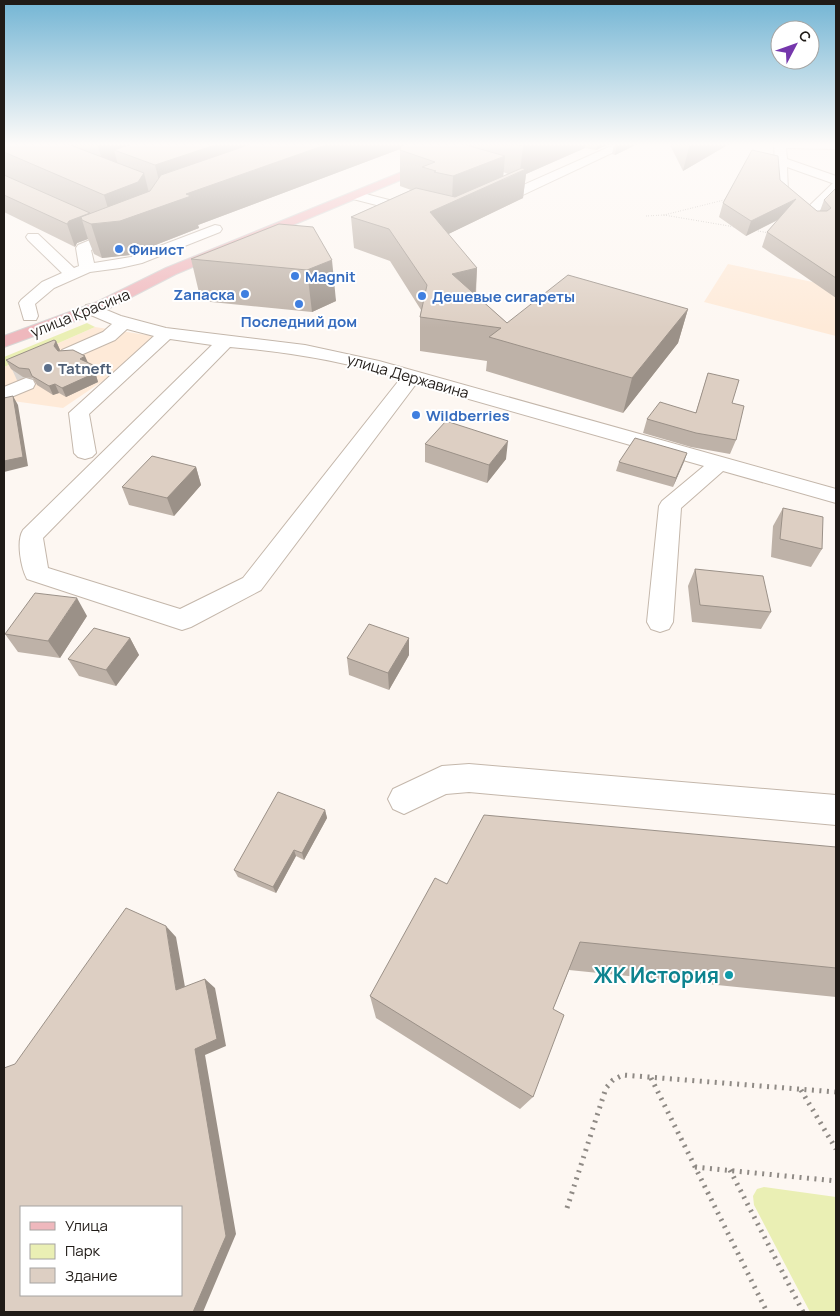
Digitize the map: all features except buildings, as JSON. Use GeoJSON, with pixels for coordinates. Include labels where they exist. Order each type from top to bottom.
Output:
{"type":"FeatureCollection","features":[{"type":"Feature","properties":{"kind":"main road","name":"улица Красина"},"geometry":{"type":"LineString","coordinates":[[6,325],[33,324],[92,309],[135,291],[154,278],[337,204]]}},
{"type":"Feature","properties":{"kind":"main road","name":"улица Красина"},"geometry":{"type":"LineString","coordinates":[[4,342],[33,324],[110,286],[123,282],[154,278]]}},
{"type":"Feature","properties":{"kind":"main road"},"geometry":{"type":"LineString","coordinates":[[4,348],[33,324]]}},
{"type":"Feature","properties":{"kind":"street"},"geometry":{"type":"LineString","coordinates":[[390,204],[434,216]]}},
{"type":"Feature","properties":{"kind":"street"},"geometry":{"type":"LineString","coordinates":[[479,209],[490,204]]}},
{"type":"Feature","properties":{"kind":"street"},"geometry":{"type":"LineString","coordinates":[[796,204],[812,218],[822,204]]}},
{"type":"Feature","properties":{"kind":"street"},"geometry":{"type":"LineString","coordinates":[[87,268],[83,248],[137,225]]}},
{"type":"Feature","properties":{"kind":"street"},"geometry":{"type":"LineString","coordinates":[[97,227],[114,235]]}},
{"type":"Feature","properties":{"kind":"street"},"geometry":{"type":"LineString","coordinates":[[33,324],[27,302],[48,285],[71,273],[87,268],[109,267],[140,259],[215,229]]}},
{"type":"Feature","properties":{"kind":"street"},"geometry":{"type":"LineString","coordinates":[[33,236],[71,273]]}},
{"type":"Feature","properties":{"kind":"street","name":"улица Державина"},"geometry":{"type":"LineString","coordinates":[[92,309],[124,322],[167,333],[304,350],[364,361],[412,377],[836,496]]}},
{"type":"Feature","properties":{"kind":"street"},"geometry":{"type":"LineString","coordinates":[[73,357],[107,346],[108,336],[124,322]]}},
{"type":"Feature","properties":{"kind":"street"},"geometry":{"type":"LineString","coordinates":[[85,453],[79,413],[167,333]]}},
{"type":"Feature","properties":{"kind":"street"},"geometry":{"type":"LineString","coordinates":[[227,340],[31,536],[36,573],[182,620],[252,584],[412,377]]}},
{"type":"Feature","properties":{"kind":"street"},"geometry":{"type":"LineString","coordinates":[[4,394],[15,382]]}},
{"type":"Feature","properties":{"kind":"street"},"geometry":{"type":"LineString","coordinates":[[660,622],[670,506],[720,463]]}},
{"type":"Feature","properties":{"kind":"street"},"geometry":{"type":"LineString","coordinates":[[404,799],[442,780],[469,778],[836,810]]}},
{"type":"Feature","properties":{"kind":"path"},"geometry":{"type":"LineString","coordinates":[[646,216],[664,215],[706,204]]}},
{"type":"Feature","properties":{"kind":"path"},"geometry":{"type":"LineString","coordinates":[[664,215],[739,228]]}},
{"type":"Feature","properties":{"kind":"path"},"geometry":{"type":"LineString","coordinates":[[748,229],[776,234]]}},
{"type":"Feature","properties":{"kind":"path"},"geometry":{"type":"LineString","coordinates":[[567,1208],[606,1088],[613,1080],[623,1075],[836,1092]]}},
{"type":"Feature","properties":{"kind":"path"},"geometry":{"type":"LineString","coordinates":[[651,1077],[767,1312]]}},
{"type":"Feature","properties":{"kind":"path"},"geometry":{"type":"LineString","coordinates":[[801,1090],[836,1149]]}},
{"type":"Feature","properties":{"kind":"path"},"geometry":{"type":"LineString","coordinates":[[695,1167],[836,1181]]}},
{"type":"Feature","properties":{"kind":"path"},"geometry":{"type":"LineString","coordinates":[[730,1170],[803,1312]]}},
{"type":"Feature","properties":{"kind":"shaded area"},"geometry":{"type":"Polygon","coordinates":[[[728,264],[836,287],[836,336],[704,302],[728,264]]]}},
{"type":"Feature","properties":{"kind":"shaded area"},"geometry":{"type":"Polygon","coordinates":[[[95,327],[166,338],[63,408],[4,401],[4,367],[95,327]]]}},
{"type":"Feature","properties":{"kind":"green space"},"geometry":{"type":"Polygon","coordinates":[[[87,323],[95,327],[4,367],[4,357],[87,323]]]}},
{"type":"Feature","properties":{"kind":"green space"},"geometry":{"type":"Polygon","coordinates":[[[764,1187],[836,1197],[836,1312],[810,1312],[754,1205],[753,1196],[757,1189],[764,1187]]]}},
{"type":"Feature","properties":{"kind":"tunnel"},"geometry":{"type":"LineString","coordinates":[[40,367],[55,360]]}},
{"type":"Feature","properties":{"kind":"tunnel"},"geometry":{"type":"LineString","coordinates":[[16,378],[42,366]]}},
{"type":"Feature","properties":{"kind":"place","name":"Финист"},"geometry":{"type":"Point","coordinates":[119,249]}},
{"type":"Feature","properties":{"kind":"place","name":"Magnit"},"geometry":{"type":"Point","coordinates":[295,276]}},
{"type":"Feature","properties":{"kind":"place","name":"Zапаска"},"geometry":{"type":"Point","coordinates":[245,294]}},
{"type":"Feature","properties":{"kind":"place","name":"Дешевые сигареты"},"geometry":{"type":"Point","coordinates":[422,296]}},
{"type":"Feature","properties":{"kind":"place","name":"Последний дом"},"geometry":{"type":"Point","coordinates":[299,304]}},
{"type":"Feature","properties":{"kind":"place","name":"Tatneft"},"geometry":{"type":"Point","coordinates":[48,368]}},
{"type":"Feature","properties":{"kind":"place","name":"Wildberries"},"geometry":{"type":"Point","coordinates":[416,415]}},
{"type":"Feature","properties":{"kind":"place","name":"ЖК История"},"geometry":{"type":"Point","coordinates":[729,975]}}]}
